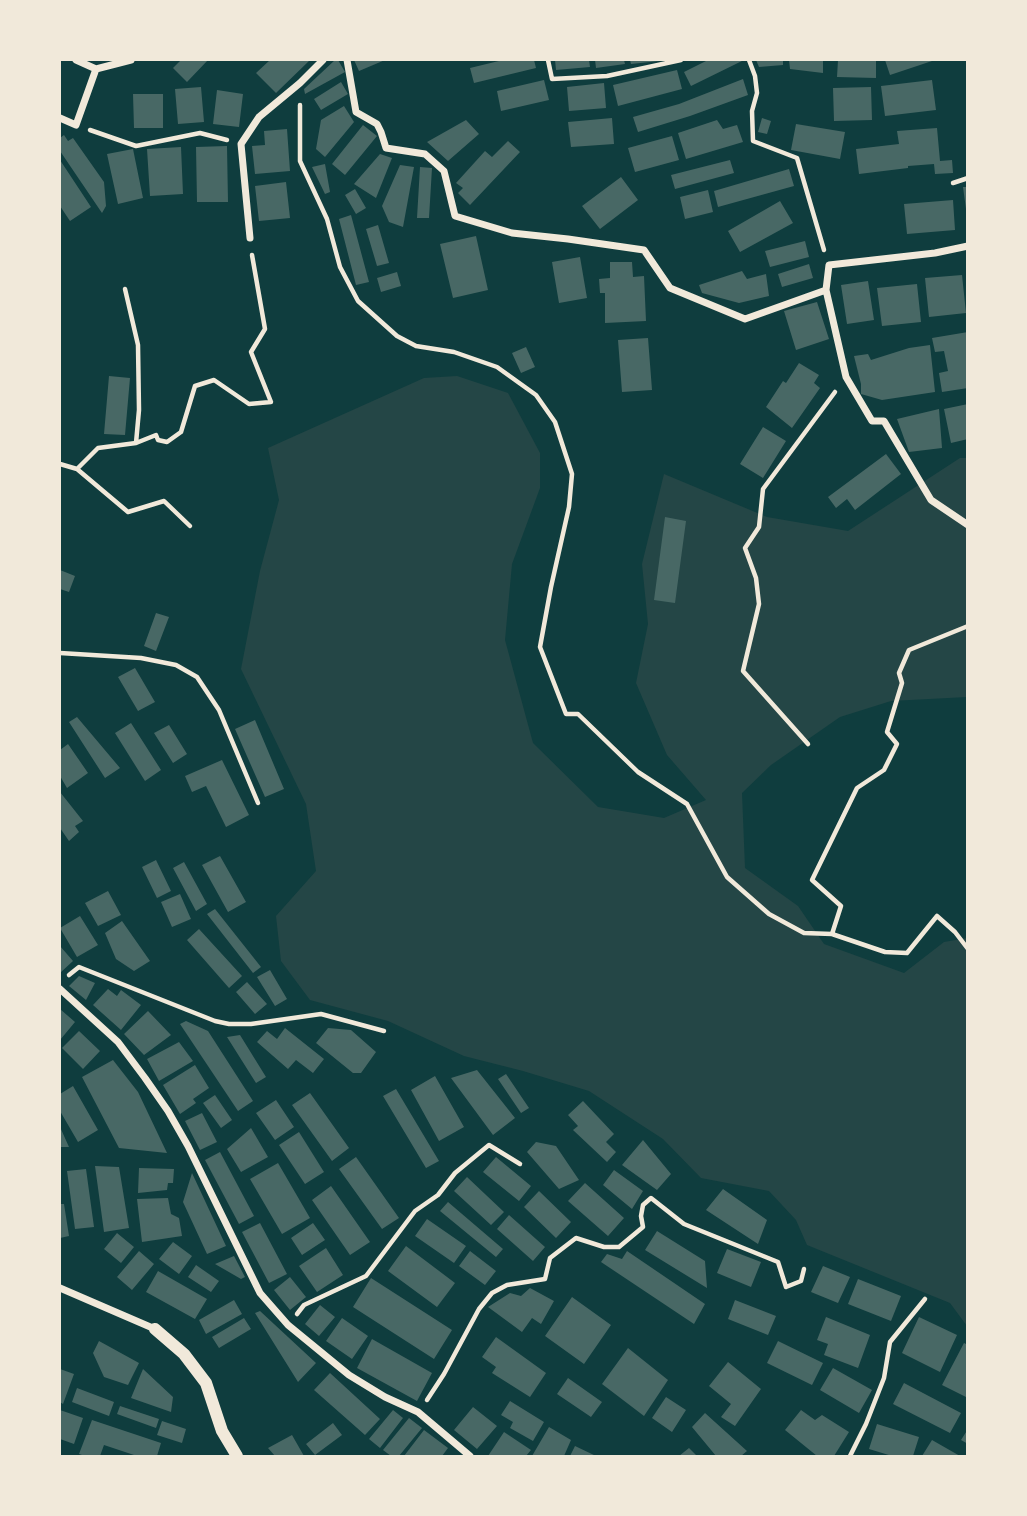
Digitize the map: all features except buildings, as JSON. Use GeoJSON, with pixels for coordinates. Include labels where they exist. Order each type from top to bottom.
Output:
{"type":"FeatureCollection","features":[{"type":"Feature","properties":{"kind":"street"},"geometry":{"type":"LineString","coordinates":[[76,60],[96,69],[131,60]]}},
{"type":"Feature","properties":{"kind":"street"},"geometry":{"type":"LineString","coordinates":[[250,238],[241,144],[259,117],[323,60]]}},
{"type":"Feature","properties":{"kind":"street"},"geometry":{"type":"LineString","coordinates":[[347,60],[356,112],[377,124],[386,148],[425,154],[444,172],[455,216],[512,233],[644,250],[670,288],[745,319],[825,289]]}},
{"type":"Feature","properties":{"kind":"street"},"geometry":{"type":"LineString","coordinates":[[60,118],[76,125],[96,69]]}},
{"type":"Feature","properties":{"kind":"street"},"geometry":{"type":"LineString","coordinates":[[968,246],[935,253],[829,265],[825,289],[846,377],[873,421],[884,421],[931,500],[968,525]]}},
{"type":"Feature","properties":{"kind":"street"},"geometry":{"type":"LineString","coordinates":[[60,989],[118,1042],[168,1111],[260,1293],[288,1325],[349,1375],[385,1397],[418,1412],[470,1457]]}},
{"type":"Feature","properties":{"kind":"street"},"geometry":{"type":"LineString","coordinates":[[60,1288],[155,1329],[184,1354],[206,1383],[222,1431],[237,1457]]}},
{"type":"Feature","properties":{"kind":"path"},"geometry":{"type":"LineString","coordinates":[[548,60],[552,79],[607,76],[681,60]]}},
{"type":"Feature","properties":{"kind":"path"},"geometry":{"type":"LineString","coordinates":[[749,60],[757,93],[752,111],[753,141],[797,158],[829,265]]}},
{"type":"Feature","properties":{"kind":"path"},"geometry":{"type":"LineString","coordinates":[[300,83],[300,161],[327,219],[340,267],[358,301],[397,337],[416,346],[454,352],[497,367],[536,395],[555,422],[572,474],[569,507],[540,647],[566,714],[578,714],[638,772],[687,804],[727,877],[769,914],[804,933],[832,934],[885,952],[907,953],[937,916],[955,932],[968,949]]}},
{"type":"Feature","properties":{"kind":"path"},"geometry":{"type":"LineString","coordinates":[[76,125],[136,146],[200,133],[241,144]]}},
{"type":"Feature","properties":{"kind":"path"},"geometry":{"type":"LineString","coordinates":[[953,183],[968,178]]}},
{"type":"Feature","properties":{"kind":"path"},"geometry":{"type":"LineString","coordinates":[[77,469],[98,448],[136,443],[156,435],[158,440],[167,442],[181,432],[195,386],[215,380],[249,404],[271,402],[251,352],[265,329],[250,238]]}},
{"type":"Feature","properties":{"kind":"path"},"geometry":{"type":"LineString","coordinates":[[125,289],[138,345],[139,410],[136,443]]}},
{"type":"Feature","properties":{"kind":"path"},"geometry":{"type":"LineString","coordinates":[[808,744],[744,671],[759,604],[757,578],[745,548],[759,527],[763,488],[846,377]]}},
{"type":"Feature","properties":{"kind":"path"},"geometry":{"type":"LineString","coordinates":[[60,464],[77,469],[128,512],[164,501],[190,526]]}},
{"type":"Feature","properties":{"kind":"path"},"geometry":{"type":"LineString","coordinates":[[832,934],[841,906],[812,880],[857,788],[884,770],[897,744],[887,732],[902,683],[899,673],[909,650],[968,626]]}},
{"type":"Feature","properties":{"kind":"path"},"geometry":{"type":"LineString","coordinates":[[60,653],[141,658],[176,665],[197,677],[219,710],[258,803]]}},
{"type":"Feature","properties":{"kind":"path"},"geometry":{"type":"LineString","coordinates":[[60,982],[79,967],[222,1023],[251,1024],[321,1014],[384,1031]]}},
{"type":"Feature","properties":{"kind":"path"},"geometry":{"type":"LineString","coordinates":[[288,1325],[304,1305],[366,1276],[415,1211],[438,1195],[455,1173],[489,1145],[520,1164]]}},
{"type":"Feature","properties":{"kind":"path"},"geometry":{"type":"LineString","coordinates":[[418,1412],[444,1374],[479,1309],[492,1293],[508,1285],[545,1279],[550,1258],[576,1238],[604,1247],[619,1247],[643,1227],[643,1205],[651,1198],[684,1224],[778,1262],[786,1287],[801,1281],[804,1269]]}},
{"type":"Feature","properties":{"kind":"path"},"geometry":{"type":"LineString","coordinates":[[850,1457],[884,1378],[890,1342],[925,1299]]}},
{"type":"Feature","properties":{"kind":"shaded area"},"geometry":{"type":"Polygon","coordinates":[[[457,376],[508,393],[540,453],[540,488],[512,564],[505,640],[533,743],[598,807],[664,818],[706,800],[667,755],[636,683],[648,624],[642,564],[664,474],[767,517],[848,531],[960,458],[967,458],[967,697],[891,701],[840,717],[771,765],[742,793],[745,868],[798,906],[824,944],[904,973],[944,942],[967,938],[967,1326],[950,1303],[807,1245],[796,1220],[769,1191],[701,1178],[663,1139],[589,1091],[464,1056],[388,1021],[310,1000],[281,961],[276,916],[316,871],[306,804],[241,669],[260,571],[279,500],[268,448],[424,378],[457,376]]]}}]}
